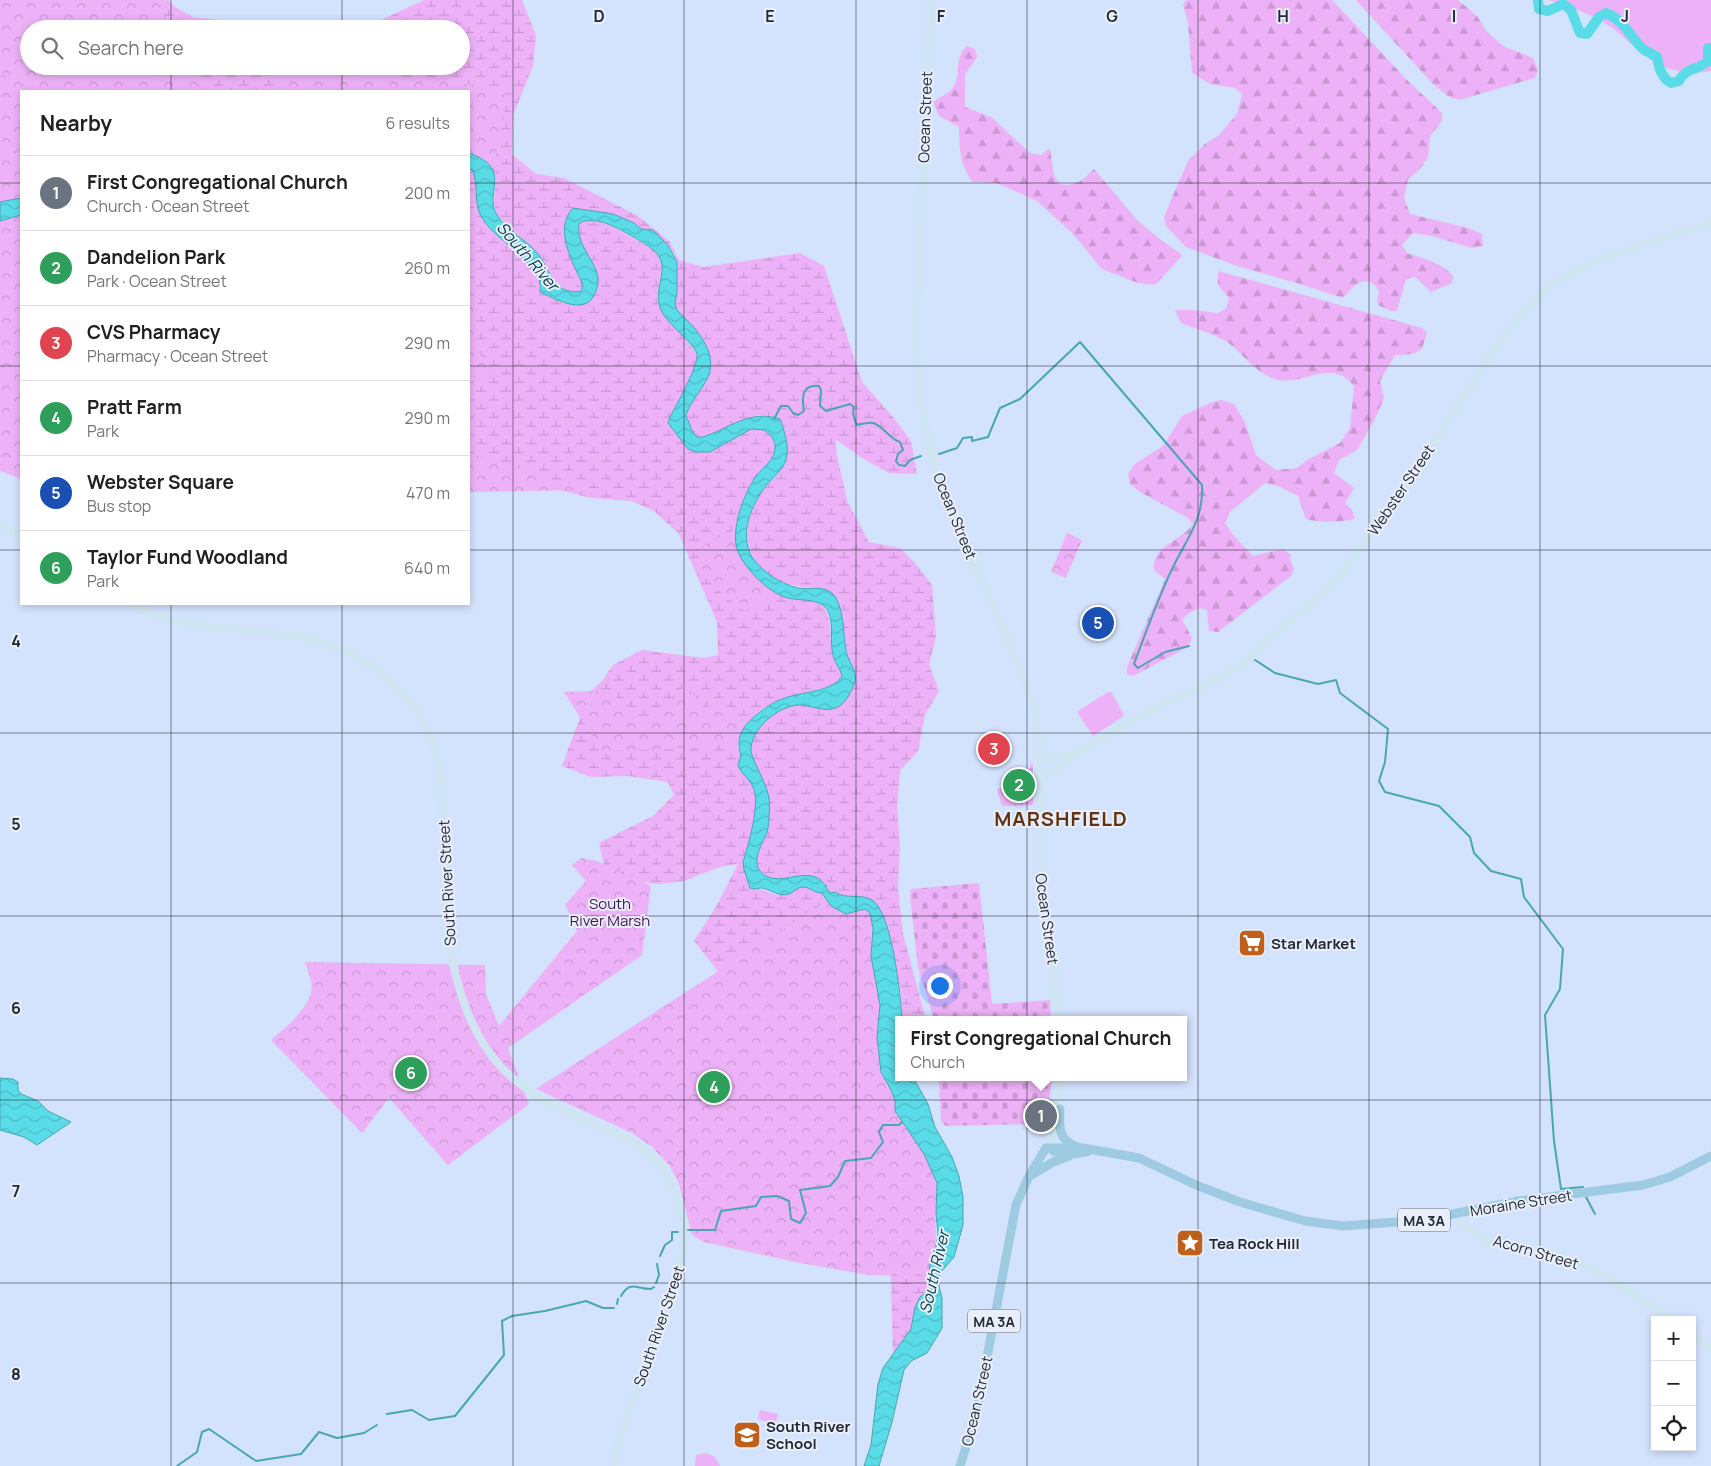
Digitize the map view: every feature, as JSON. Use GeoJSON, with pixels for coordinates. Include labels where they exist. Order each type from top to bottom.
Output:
{"type":"FeatureCollection","features":[{"type":"Feature","properties":{"kind":"main road"},"geometry":{"type":"LineString","coordinates":[[1060,1109],[1062,1136],[1068,1143],[1083,1148]]}},
{"type":"Feature","properties":{"kind":"main road","name":"Moraine Street"},"geometry":{"type":"LineString","coordinates":[[1046,1148],[1083,1148],[1140,1158],[1196,1185],[1227,1197],[1282,1215],[1318,1224],[1343,1226],[1424,1220],[1518,1201],[1654,1183],[1711,1156]]}},
{"type":"Feature","properties":{"kind":"main road","name":"Moraine Street"},"geometry":{"type":"LineString","coordinates":[[1046,1148],[1071,1155],[1098,1150]]}},
{"type":"Feature","properties":{"kind":"main road","name":"Ocean Street"},"geometry":{"type":"LineString","coordinates":[[960,1466],[974,1427],[1016,1205],[1029,1176],[1046,1148]]}},
{"type":"Feature","properties":{"kind":"main road","name":"MA 3A"},"geometry":{"type":"LineString","coordinates":[[1029,1176],[1050,1163],[1071,1155]]}},
{"type":"Feature","properties":{"kind":"street","name":"Ocean Street"},"geometry":{"type":"LineString","coordinates":[[930,0],[916,335],[920,402],[929,445],[942,490],[1025,679],[1036,719],[1040,760],[1040,871],[1054,967],[1058,1016]]}},
{"type":"Feature","properties":{"kind":"street","name":"Webster Street"},"geometry":{"type":"LineString","coordinates":[[1040,790],[1048,774],[1075,754],[1147,712],[1212,682],[1242,664],[1328,587],[1357,554],[1383,519],[1507,331],[1551,285],[1587,265],[1608,256],[1711,223]]}},
{"type":"Feature","properties":{"kind":"street"},"geometry":{"type":"LineString","coordinates":[[0,524],[20,536]]}},
{"type":"Feature","properties":{"kind":"street","name":"South River Street"},"geometry":{"type":"LineString","coordinates":[[132,605],[149,613],[183,623],[298,636],[336,647],[366,663],[392,682],[404,694],[427,729],[438,762],[441,780],[449,944],[463,1003],[478,1036],[501,1067],[525,1088],[549,1103],[636,1144],[650,1154],[661,1167],[669,1181],[678,1207],[684,1238],[682,1258],[621,1434],[613,1466]]}},
{"type":"Feature","properties":{"kind":"street","name":"Webster Street"},"geometry":{"type":"LineString","coordinates":[[1040,760],[1075,754]]}},
{"type":"Feature","properties":{"kind":"street"},"geometry":{"type":"LineString","coordinates":[[1040,760],[1049,763],[1063,763]]}},
{"type":"Feature","properties":{"kind":"street","name":"Ocean Street"},"geometry":{"type":"LineString","coordinates":[[1046,1148],[1057,1129],[1060,1109],[1060,1081]]}},
{"type":"Feature","properties":{"kind":"street","name":"Acorn Street"},"geometry":{"type":"LineString","coordinates":[[1458,1213],[1461,1223],[1467,1229],[1518,1249],[1559,1255],[1594,1270],[1665,1316]]}},
{"type":"Feature","properties":{"kind":"street"},"geometry":{"type":"LineString","coordinates":[[1696,1338],[1711,1349]]}},
{"type":"Feature","properties":{"kind":"green space"},"geometry":{"type":"Polygon","coordinates":[[[0,0],[168,0],[175,7],[193,17],[219,20],[20,20],[20,75],[470,75],[470,20],[381,20],[424,0],[522,0],[536,36],[533,66],[513,115],[512,154],[536,174],[564,178],[638,216],[670,242],[679,260],[703,267],[800,253],[824,266],[862,382],[911,441],[917,474],[889,473],[862,458],[835,439],[847,501],[869,542],[900,548],[915,563],[932,585],[936,637],[929,664],[939,691],[925,715],[918,751],[900,771],[897,806],[900,845],[898,888],[903,934],[925,1016],[902,1016],[901,994],[891,940],[877,904],[863,897],[845,897],[831,893],[825,887],[827,885],[818,878],[801,875],[782,878],[770,877],[760,871],[757,866],[757,854],[767,828],[760,775],[750,750],[753,736],[771,716],[786,708],[798,705],[818,708],[838,707],[847,654],[842,615],[823,588],[796,586],[780,581],[765,571],[752,555],[747,535],[750,516],[759,497],[781,468],[787,445],[785,435],[780,419],[758,415],[704,437],[697,437],[692,431],[686,415],[708,376],[693,329],[675,305],[677,269],[675,255],[668,245],[653,231],[641,229],[634,223],[583,209],[564,226],[568,250],[583,285],[581,291],[575,293],[561,287],[551,276],[538,254],[497,215],[494,203],[495,186],[484,159],[470,153],[470,90],[20,90],[20,198],[0,202],[0,0]]]}},
{"type":"Feature","properties":{"kind":"green space"},"geometry":{"type":"Polygon","coordinates":[[[0,0],[157,0],[160,14],[173,20],[20,20],[20,75],[201,75],[196,90],[20,90],[20,198],[0,202],[0,90],[8,79],[0,70],[0,0]]]}},
{"type":"Feature","properties":{"kind":"green space"},"geometry":{"type":"Polygon","coordinates":[[[1186,0],[1332,0],[1406,79],[1442,113],[1442,121],[1430,136],[1428,157],[1420,169],[1408,179],[1404,198],[1410,214],[1468,228],[1482,234],[1483,246],[1472,248],[1432,236],[1413,233],[1402,245],[1407,253],[1432,262],[1449,271],[1453,276],[1452,283],[1431,292],[1415,277],[1406,279],[1397,311],[1391,311],[1378,305],[1379,291],[1369,282],[1360,282],[1355,285],[1343,298],[1237,266],[1186,247],[1166,226],[1164,218],[1188,161],[1205,144],[1219,135],[1237,114],[1242,94],[1235,88],[1210,84],[1192,73],[1188,23],[1183,5],[1186,0]]]}},
{"type":"Feature","properties":{"kind":"green space"},"geometry":{"type":"Polygon","coordinates":[[[1356,0],[1458,0],[1477,16],[1487,32],[1503,46],[1533,58],[1538,70],[1535,78],[1459,100],[1448,96],[1433,84],[1356,0]]]}},
{"type":"Feature","properties":{"kind":"green space"},"geometry":{"type":"Polygon","coordinates":[[[1549,0],[1711,0],[1711,71],[1686,72],[1662,66],[1646,56],[1600,20],[1549,0]]]}},
{"type":"Feature","properties":{"kind":"green space"},"geometry":{"type":"Polygon","coordinates":[[[967,46],[975,49],[977,57],[965,74],[965,107],[991,117],[1030,153],[1041,155],[1050,148],[1054,176],[1060,184],[1066,185],[1079,182],[1094,169],[1137,220],[1181,254],[1182,256],[1155,285],[1138,283],[1102,269],[1073,234],[1037,201],[997,183],[973,182],[963,163],[959,127],[939,116],[933,102],[953,88],[956,83],[960,57],[967,46]]]}},
{"type":"Feature","properties":{"kind":"green space"},"geometry":{"type":"Polygon","coordinates":[[[274,75],[389,75],[509,89],[493,170],[484,159],[470,153],[470,90],[270,90],[274,75]]]}},
{"type":"Feature","properties":{"kind":"green space"},"geometry":{"type":"Polygon","coordinates":[[[470,170],[473,171],[476,180],[475,191],[511,247],[527,262],[538,278],[541,285],[540,292],[555,299],[598,290],[598,280],[579,233],[579,224],[583,221],[602,222],[610,225],[657,253],[662,264],[658,302],[662,311],[697,354],[691,378],[670,417],[677,433],[688,449],[739,435],[751,429],[764,430],[775,442],[775,452],[745,495],[737,521],[736,541],[743,563],[821,603],[828,615],[832,653],[842,676],[839,682],[830,686],[781,699],[762,709],[746,724],[740,734],[738,747],[741,755],[740,771],[752,784],[756,796],[753,826],[743,862],[753,889],[780,895],[800,887],[805,887],[822,893],[831,906],[865,909],[870,913],[872,920],[871,956],[880,1005],[877,1037],[881,1072],[891,1090],[905,1128],[924,1154],[934,1176],[936,1245],[927,1281],[932,1288],[918,1302],[911,1329],[893,1354],[890,1244],[729,985],[694,941],[717,905],[738,864],[720,867],[684,881],[659,884],[620,880],[606,874],[599,843],[653,816],[674,795],[668,782],[628,776],[591,777],[562,766],[580,718],[577,704],[602,681],[613,665],[642,650],[703,658],[718,655],[717,622],[679,534],[654,511],[632,501],[591,498],[541,485],[470,485],[470,170]]]}},
{"type":"Feature","properties":{"kind":"green space"},"geometry":{"type":"Polygon","coordinates":[[[20,215],[20,479],[0,471],[0,221],[20,215]]]}},
{"type":"Feature","properties":{"kind":"green space"},"geometry":{"type":"Polygon","coordinates":[[[1218,271],[1422,328],[1427,333],[1422,349],[1413,354],[1395,355],[1380,381],[1384,398],[1374,421],[1357,450],[1339,460],[1334,473],[1354,488],[1345,503],[1352,510],[1355,519],[1330,522],[1306,519],[1298,496],[1278,486],[1265,483],[1230,512],[1225,523],[1234,536],[1253,556],[1283,549],[1291,555],[1290,559],[1294,569],[1291,576],[1218,632],[1209,631],[1207,610],[1200,608],[1191,612],[1182,619],[1192,638],[1188,647],[1133,676],[1127,675],[1127,667],[1165,579],[1154,570],[1158,555],[1162,549],[1182,535],[1193,524],[1188,518],[1140,492],[1130,484],[1128,474],[1135,464],[1163,446],[1182,416],[1221,400],[1234,404],[1245,422],[1256,455],[1276,470],[1297,468],[1307,460],[1340,443],[1350,428],[1354,386],[1344,377],[1335,373],[1327,373],[1287,381],[1271,378],[1258,370],[1226,341],[1181,323],[1175,310],[1218,313],[1226,309],[1229,298],[1218,285],[1218,271]]]}},
{"type":"Feature","properties":{"kind":"green space"},"geometry":{"type":"Polygon","coordinates":[[[470,302],[478,303],[472,346],[494,369],[490,378],[470,372],[470,302]]]}},
{"type":"Feature","properties":{"kind":"green space"},"geometry":{"type":"Polygon","coordinates":[[[470,453],[590,490],[470,492],[470,453]]]}},
{"type":"Feature","properties":{"kind":"green space"},"geometry":{"type":"Polygon","coordinates":[[[736,529],[735,539],[758,579],[778,594],[745,611],[723,595],[707,578],[694,551],[736,529]]]}},
{"type":"Feature","properties":{"kind":"green space"},"geometry":{"type":"Polygon","coordinates":[[[1067,533],[1082,540],[1066,578],[1051,572],[1067,533]]]}},
{"type":"Feature","properties":{"kind":"green space"},"geometry":{"type":"Polygon","coordinates":[[[686,684],[704,708],[719,701],[722,719],[753,718],[744,729],[740,742],[672,749],[602,751],[564,692],[597,691],[616,697],[628,711],[645,717],[663,711],[686,684]]]}},
{"type":"Feature","properties":{"kind":"green space"},"geometry":{"type":"Polygon","coordinates":[[[1108,692],[1112,693],[1124,715],[1093,736],[1077,712],[1108,692]]]}},
{"type":"Feature","properties":{"kind":"green space"},"geometry":{"type":"Polygon","coordinates":[[[1033,764],[1033,805],[1002,806],[997,790],[1033,764]]]}},
{"type":"Feature","properties":{"kind":"green space","name":"South River Marsh"},"geometry":{"type":"Polygon","coordinates":[[[582,858],[597,861],[651,886],[642,955],[508,1048],[529,1104],[448,1165],[389,1098],[362,1133],[271,1040],[298,1014],[309,998],[311,981],[305,962],[485,965],[486,994],[499,1026],[577,931],[565,905],[586,881],[572,865],[582,858]]]}},
{"type":"Feature","properties":{"kind":"green space"},"geometry":{"type":"Polygon","coordinates":[[[979,883],[992,1004],[1050,1000],[1051,1016],[933,1016],[918,967],[910,896],[911,889],[979,883]]]}},
{"type":"Feature","properties":{"kind":"green space"},"geometry":{"type":"Polygon","coordinates":[[[827,901],[844,911],[869,908],[870,927],[866,931],[870,931],[870,955],[867,959],[871,958],[874,966],[877,980],[875,983],[878,983],[883,1003],[878,1034],[875,1040],[880,1041],[881,1075],[891,1089],[891,1096],[895,1097],[896,1106],[894,1114],[921,1146],[937,1186],[934,1244],[928,1276],[868,1275],[795,1262],[704,1242],[692,1235],[679,1184],[670,1166],[652,1147],[632,1133],[536,1089],[827,901]]]}},
{"type":"Feature","properties":{"kind":"green space"},"geometry":{"type":"Polygon","coordinates":[[[939,1081],[1052,1081],[1049,1101],[1030,1105],[1028,1124],[946,1126],[941,1121],[939,1081]]]}},
{"type":"Feature","properties":{"kind":"green space"},"geometry":{"type":"Polygon","coordinates":[[[760,1410],[778,1414],[775,1424],[758,1419],[760,1410]]]}},
{"type":"Feature","properties":{"kind":"green space"},"geometry":{"type":"Polygon","coordinates":[[[706,1453],[715,1457],[720,1466],[695,1466],[696,1455],[706,1453]]]}},
{"type":"Feature","properties":{"kind":"water","name":"South River"},"geometry":{"type":"Polygon","coordinates":[[[470,153],[483,159],[494,173],[494,206],[501,221],[539,255],[553,280],[562,288],[579,292],[583,285],[570,257],[565,236],[567,216],[573,208],[613,214],[634,223],[641,229],[653,230],[668,245],[677,262],[675,304],[677,310],[703,340],[710,358],[711,367],[708,377],[686,415],[692,431],[697,437],[703,437],[740,421],[759,416],[780,419],[785,433],[787,455],[785,464],[768,483],[756,502],[749,520],[747,539],[752,557],[772,577],[798,588],[819,588],[829,591],[839,604],[847,654],[856,678],[844,703],[833,709],[801,705],[784,709],[760,727],[752,744],[751,752],[766,786],[769,801],[768,830],[759,850],[758,867],[766,876],[772,878],[778,879],[803,875],[820,879],[831,893],[835,892],[844,896],[867,898],[872,900],[879,908],[890,937],[900,993],[902,1016],[895,1016],[895,1081],[915,1081],[928,1104],[935,1127],[952,1157],[959,1176],[963,1197],[963,1225],[954,1257],[940,1273],[942,1328],[927,1353],[911,1361],[904,1370],[879,1466],[864,1466],[871,1445],[878,1384],[883,1368],[911,1329],[915,1307],[920,1297],[932,1288],[932,1275],[929,1268],[938,1234],[936,1214],[937,1183],[924,1154],[895,1111],[895,1100],[881,1072],[877,1037],[880,1005],[871,956],[873,928],[870,913],[865,909],[846,914],[831,906],[822,893],[805,887],[785,895],[762,888],[750,888],[743,862],[753,824],[756,803],[753,787],[738,765],[741,755],[739,739],[749,722],[770,705],[789,697],[832,685],[842,676],[833,655],[831,620],[824,605],[809,600],[788,598],[764,584],[743,561],[736,545],[736,527],[744,500],[756,476],[773,456],[775,445],[770,435],[764,430],[751,429],[710,452],[696,452],[688,449],[668,423],[691,376],[697,354],[691,344],[661,310],[658,298],[662,265],[660,258],[654,250],[607,223],[583,221],[579,224],[579,234],[598,277],[597,287],[593,297],[582,305],[568,304],[560,301],[540,292],[539,281],[534,271],[526,261],[486,224],[480,214],[477,203],[473,171],[470,170],[470,153]]]}},
{"type":"Feature","properties":{"kind":"water"},"geometry":{"type":"Polygon","coordinates":[[[20,198],[20,215],[0,221],[0,202],[20,198]]]}},
{"type":"Feature","properties":{"kind":"water"},"geometry":{"type":"Polygon","coordinates":[[[0,1078],[13,1079],[18,1082],[18,1090],[21,1094],[38,1101],[48,1111],[71,1122],[37,1145],[24,1137],[0,1130],[0,1078]]]}},
{"type":"Feature","properties":{"kind":"waterway"},"geometry":{"type":"LineString","coordinates":[[1538,0],[1539,9],[1548,11],[1563,4],[1571,10],[1580,33],[1587,34],[1599,17],[1606,13],[1612,16],[1622,24],[1643,49],[1657,57],[1661,72],[1671,83],[1679,81],[1685,73],[1708,61],[1708,48],[1711,48]]}},
{"type":"Feature","properties":{"kind":"waterway"},"geometry":{"type":"LineString","coordinates":[[939,454],[957,448],[963,438],[972,437],[972,441],[988,437],[1000,408],[1020,399],[1080,342],[1202,485],[1200,508],[1194,528],[1162,591],[1134,664],[1138,668],[1165,652],[1189,646]]}},
{"type":"Feature","properties":{"kind":"waterway"},"geometry":{"type":"LineString","coordinates":[[774,419],[781,406],[788,406],[793,413],[798,415],[804,411],[804,393],[809,387],[819,386],[821,390],[820,406],[826,411],[850,404],[854,407],[853,413],[856,424],[873,423],[900,442],[903,450],[898,454],[896,461],[899,465],[905,466],[910,460],[921,456]]}},
{"type":"Feature","properties":{"kind":"waterway"},"geometry":{"type":"LineString","coordinates":[[1255,660],[1275,673],[1318,684],[1336,680],[1340,693],[1388,729],[1385,762],[1379,781],[1385,792],[1439,806],[1470,837],[1474,853],[1491,871],[1521,879],[1524,897],[1563,949],[1560,989],[1545,1015],[1554,1141],[1561,1189],[1583,1187]]}},
{"type":"Feature","properties":{"kind":"waterway"},"geometry":{"type":"LineString","coordinates":[[688,1230],[715,1230],[721,1211],[756,1206],[761,1197],[777,1196],[789,1201],[791,1219],[800,1223],[806,1213],[800,1190],[830,1186],[838,1177],[845,1161],[871,1158],[883,1142],[879,1132],[883,1125],[899,1125],[902,1122]]}},
{"type":"Feature","properties":{"kind":"waterway"},"geometry":{"type":"LineString","coordinates":[[1586,1197],[1595,1214]]}},
{"type":"Feature","properties":{"kind":"waterway"},"geometry":{"type":"LineString","coordinates":[[660,1256],[665,1245],[672,1240],[672,1232],[678,1232]]}},
{"type":"Feature","properties":{"kind":"waterway"},"geometry":{"type":"LineString","coordinates":[[656,1283],[659,1275],[657,1264]]}},
{"type":"Feature","properties":{"kind":"waterway"},"geometry":{"type":"LineString","coordinates":[[621,1296],[630,1287],[646,1289],[654,1287]]}},
{"type":"Feature","properties":{"kind":"waterway"},"geometry":{"type":"LineString","coordinates":[[617,1304],[618,1299]]}},
{"type":"Feature","properties":{"kind":"waterway"},"geometry":{"type":"LineString","coordinates":[[387,1414],[412,1410],[429,1420],[455,1416],[504,1355],[502,1321],[512,1316],[545,1311],[586,1301],[603,1308],[614,1308]]}},
{"type":"Feature","properties":{"kind":"waterway"},"geometry":{"type":"LineString","coordinates":[[177,1466],[197,1452],[202,1432],[209,1429],[256,1461],[301,1454],[319,1432],[337,1438],[364,1433],[377,1425]]}},
{"type":"Feature","properties":{"kind":"place","name":"Webster Square"},"geometry":{"type":"Point","coordinates":[1098,623]}},
{"type":"Feature","properties":{"kind":"place","name":"CVS Pharmacy"},"geometry":{"type":"Point","coordinates":[994,749]}},
{"type":"Feature","properties":{"kind":"place","name":"Dandelion Park"},"geometry":{"type":"Point","coordinates":[1019,785]}},
{"type":"Feature","properties":{"kind":"place","name":"Star Market"},"geometry":{"type":"Point","coordinates":[1252,943]}},
{"type":"Feature","properties":{"kind":"place","name":"Taylor Fund Woodland"},"geometry":{"type":"Point","coordinates":[411,1073]}},
{"type":"Feature","properties":{"kind":"place","name":"Pratt Farm"},"geometry":{"type":"Point","coordinates":[714,1087]}},
{"type":"Feature","properties":{"kind":"place","name":"First Congregational Church"},"geometry":{"type":"Point","coordinates":[1041,1116]}},
{"type":"Feature","properties":{"kind":"place","name":"Tea Rock Hill"},"geometry":{"type":"Point","coordinates":[1190,1243]}},
{"type":"Feature","properties":{"kind":"place","name":"South River School"},"geometry":{"type":"Point","coordinates":[747,1435]}},
{"type":"Feature","properties":{"kind":"district","name":"MARSHFIELD"},"geometry":{"type":"Point","coordinates":[1061,818]}}]}
